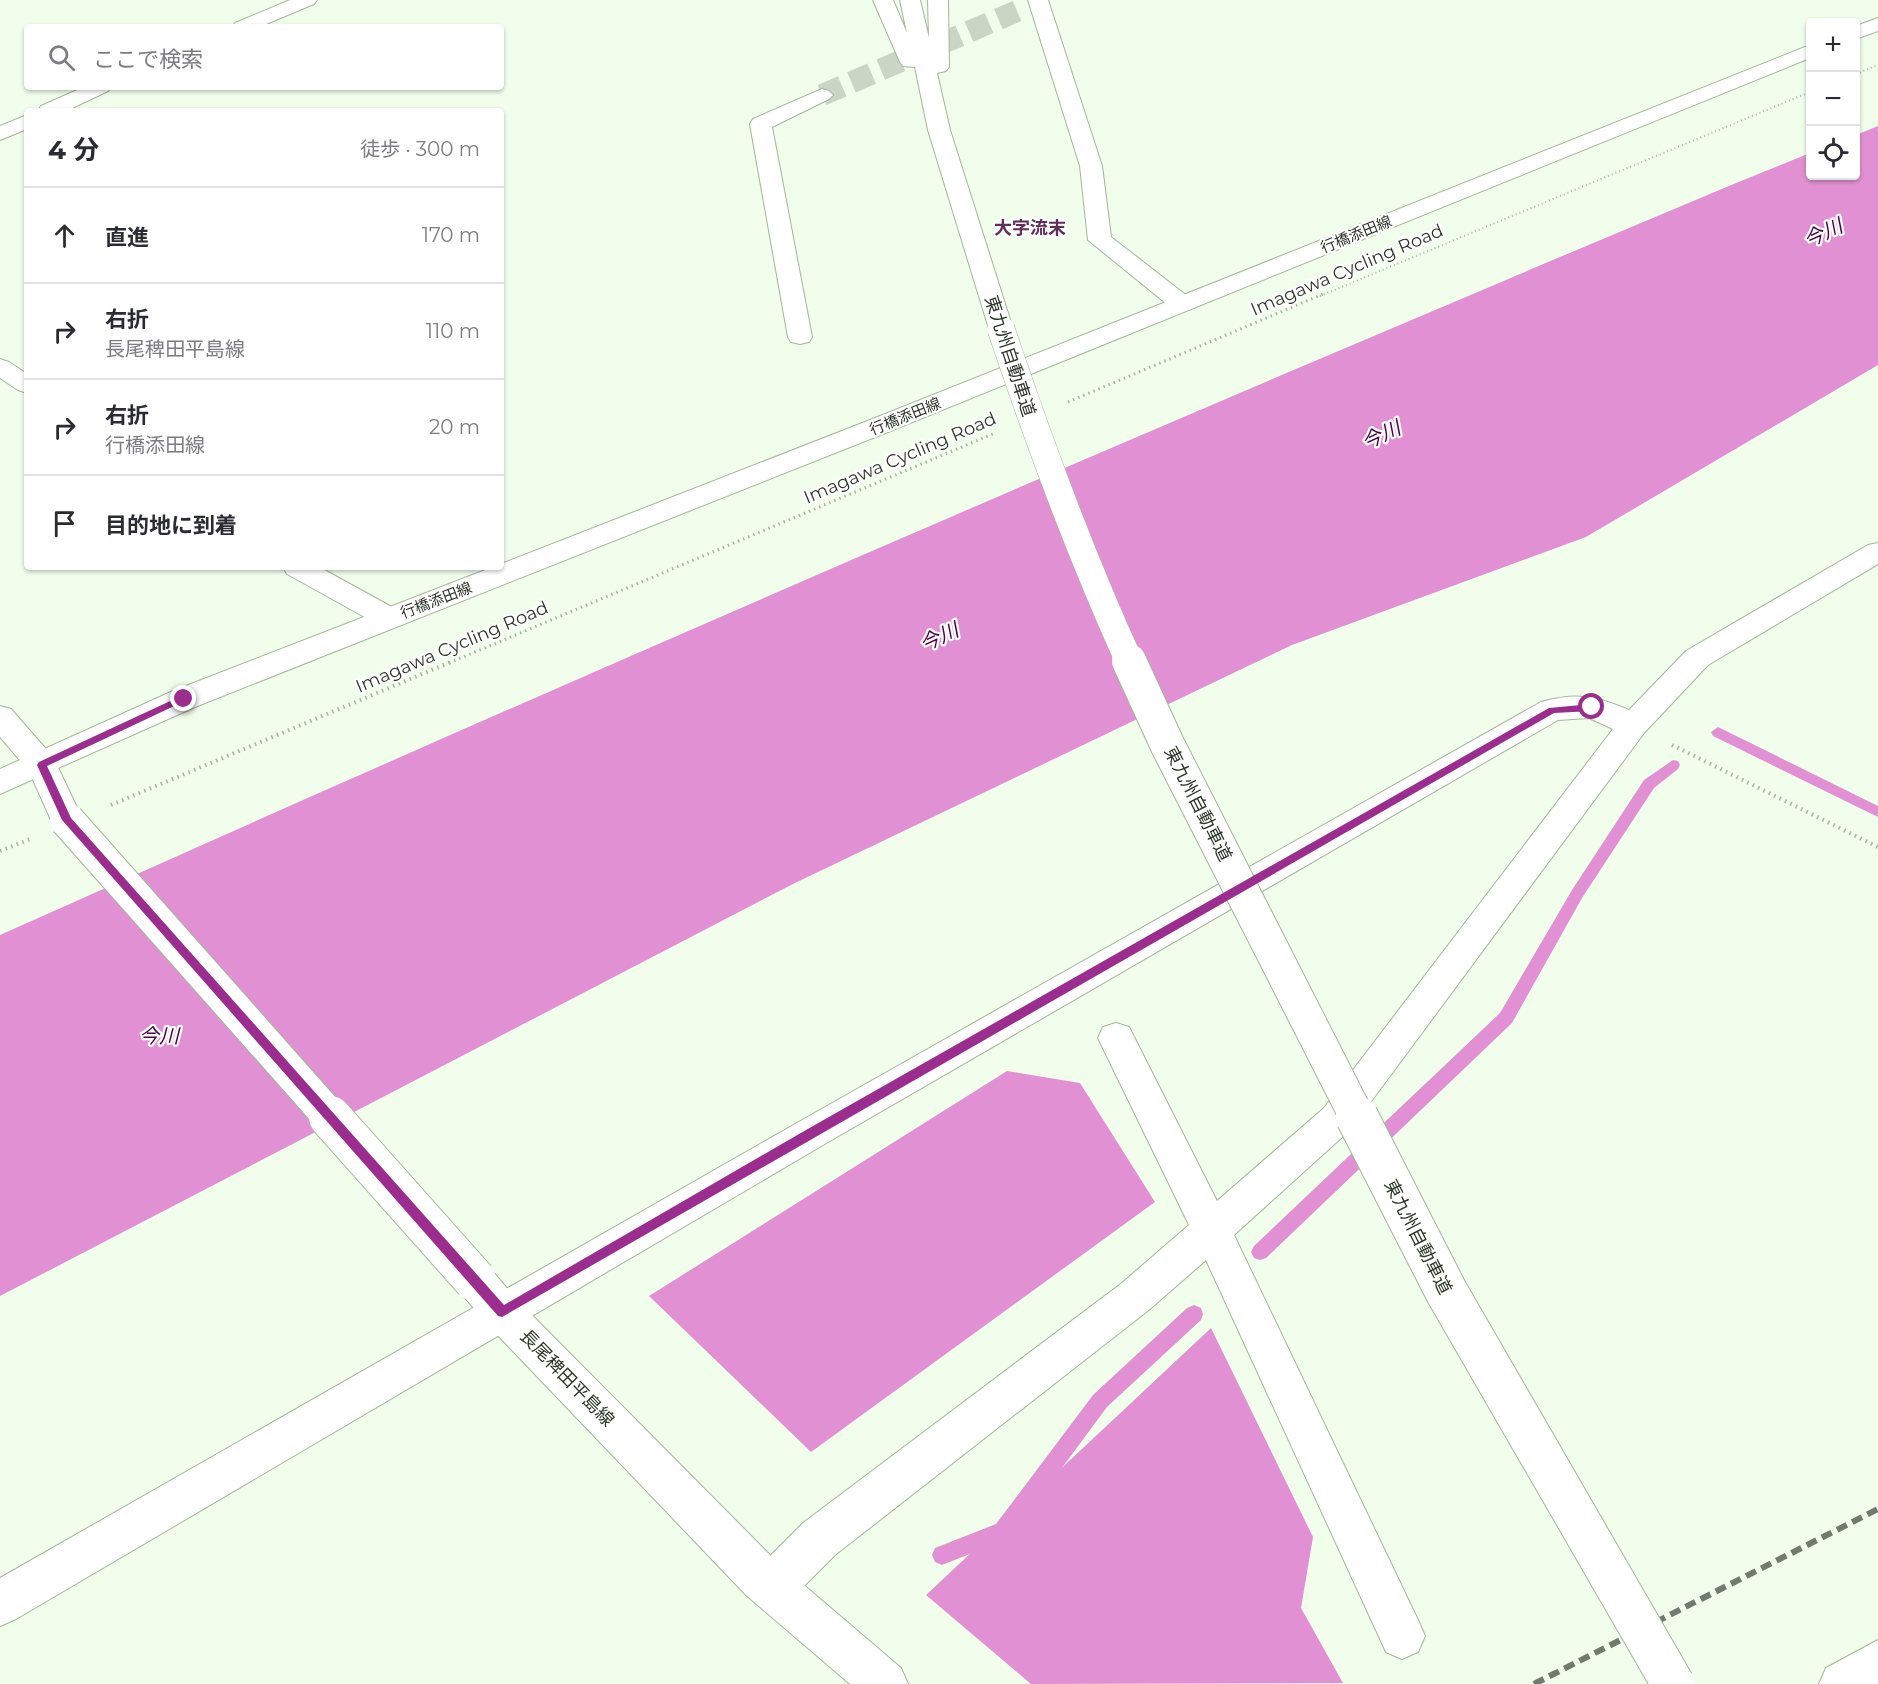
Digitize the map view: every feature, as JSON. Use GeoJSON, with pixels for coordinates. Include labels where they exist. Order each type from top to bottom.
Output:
{"type":"FeatureCollection","features":[{"type":"Feature","properties":{"kind":"main road"},"geometry":{"type":"LineString","coordinates":[[249,24],[307,0]]}},
{"type":"Feature","properties":{"kind":"main road"},"geometry":{"type":"LineString","coordinates":[[883,0],[939,130]]}},
{"type":"Feature","properties":{"kind":"main road","name":"東九州自動車道"},"geometry":{"type":"LineString","coordinates":[[910,0],[939,130],[1001,329],[1038,438],[1103,605],[1167,744],[1446,1291],[1673,1684]]}},
{"type":"Feature","properties":{"kind":"main road"},"geometry":{"type":"LineString","coordinates":[[938,0],[939,130]]}},
{"type":"Feature","properties":{"kind":"main road"},"geometry":{"type":"LineString","coordinates":[[1017,11],[1038,1],[1091,166],[1100,240],[1182,304]]}},
{"type":"Feature","properties":{"kind":"main road"},"geometry":{"type":"LineString","coordinates":[[1860,31],[1878,24]]}},
{"type":"Feature","properties":{"kind":"main road","name":"行橋添田線"},"geometry":{"type":"LineString","coordinates":[[0,782],[184,699],[1182,304],[1806,53]]}},
{"type":"Feature","properties":{"kind":"main road"},"geometry":{"type":"LineString","coordinates":[[56,108],[94,90]]}},
{"type":"Feature","properties":{"kind":"main road"},"geometry":{"type":"LineString","coordinates":[[800,337],[760,124],[822,95]]}},
{"type":"Feature","properties":{"kind":"main road"},"geometry":{"type":"LineString","coordinates":[[0,134],[24,122]]}},
{"type":"Feature","properties":{"kind":"main road"},"geometry":{"type":"LineString","coordinates":[[0,367],[24,383]]}},
{"type":"Feature","properties":{"kind":"main road"},"geometry":{"type":"LineString","coordinates":[[771,1587],[819,1539],[1136,1296],[1337,1119],[1633,725],[1696,658],[1878,552]]}},
{"type":"Feature","properties":{"kind":"main road"},"geometry":{"type":"LineString","coordinates":[[302,570],[389,618]]}},
{"type":"Feature","properties":{"kind":"main road"},"geometry":{"type":"LineString","coordinates":[[0,1603],[810,1134],[1552,710],[1592,707],[1633,725]]}},
{"type":"Feature","properties":{"kind":"main road","name":"長尾稗田平島線"},"geometry":{"type":"LineString","coordinates":[[0,717],[42,765],[67,820],[502,1312],[771,1587],[885,1684]]}},
{"type":"Feature","properties":{"kind":"main road"},"geometry":{"type":"LineString","coordinates":[[1116,1038],[1212,1229],[1402,1636]]}},
{"type":"Feature","properties":{"kind":"main road"},"geometry":{"type":"LineString","coordinates":[[1842,1684],[1878,1663]]}},
{"type":"Feature","properties":{"kind":"path"},"geometry":{"type":"LineString","coordinates":[[1860,72],[1878,65]]}},
{"type":"Feature","properties":{"kind":"path","name":"Imagawa Cycling Road"},"geometry":{"type":"LineString","coordinates":[[1058,406],[1806,94]]}},
{"type":"Feature","properties":{"kind":"path","name":"Imagawa Cycling Road"},"geometry":{"type":"LineString","coordinates":[[110,805],[1003,430]]}},
{"type":"Feature","properties":{"kind":"path"},"geometry":{"type":"LineString","coordinates":[[1633,725],[1878,847]]}},
{"type":"Feature","properties":{"kind":"path"},"geometry":{"type":"LineString","coordinates":[[0,851],[33,837]]}},
{"type":"Feature","properties":{"kind":"water","name":"今川"},"geometry":{"type":"Polygon","coordinates":[[[1878,126],[1878,365],[1586,537],[1292,645],[793,884],[0,1296],[0,935],[866,554],[1736,183],[1806,155],[1806,180],[1860,180],[1860,133],[1878,126]]]}},
{"type":"Feature","properties":{"kind":"water"},"geometry":{"type":"Polygon","coordinates":[[[1007,1071],[1080,1083],[1155,1202],[811,1452],[649,1296],[1007,1071]]]}},
{"type":"Feature","properties":{"kind":"water"},"geometry":{"type":"Polygon","coordinates":[[[1211,1328],[1313,1537],[1301,1608],[1343,1683],[1031,1684],[926,1595],[1211,1328]]]}},
{"type":"Feature","properties":{"kind":"waterway"},"geometry":{"type":"LineString","coordinates":[[1718,732],[1878,812]]}},
{"type":"Feature","properties":{"kind":"waterway"},"geometry":{"type":"LineString","coordinates":[[1260,1252],[1506,1018],[1577,894],[1649,784],[1673,765]]}},
{"type":"Feature","properties":{"kind":"waterway"},"geometry":{"type":"LineString","coordinates":[[942,1555],[1003,1531],[1100,1401],[1194,1314]]}},
{"type":"Feature","properties":{"kind":"tunnel"},"geometry":{"type":"LineString","coordinates":[[822,95],[1017,11]]}},
{"type":"Feature","properties":{"kind":"railway"},"geometry":{"type":"LineString","coordinates":[[1534,1684],[1878,1509]]}},
{"type":"Feature","properties":{"kind":"district","name":"大字流末"},"geometry":{"type":"Point","coordinates":[1030,228]}},
{"type":"Feature","properties":{"kind":"route"},"geometry":{"type":"LineString","coordinates":[[184,699],[42,765],[67,820],[502,1312],[1552,710],[1592,707]]}}]}
